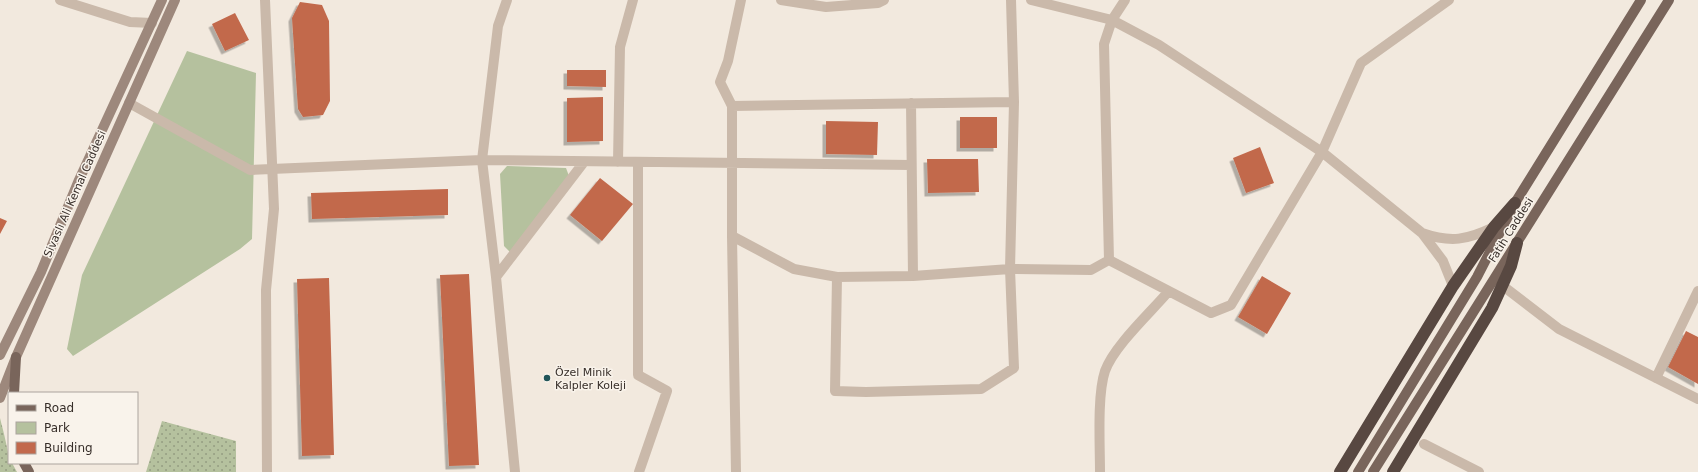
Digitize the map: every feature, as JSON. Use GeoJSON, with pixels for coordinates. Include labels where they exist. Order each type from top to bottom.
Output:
{"type":"FeatureCollection","features":[{"type":"Feature","properties":{"kind":"highway"},"geometry":{"type":"LineString","coordinates":[[1340,472],[1453,286],[1494,227],[1515,203]]}},
{"type":"Feature","properties":{"kind":"highway"},"geometry":{"type":"LineString","coordinates":[[1393,472],[1492,308],[1511,266],[1517,243]]}},
{"type":"Feature","properties":{"kind":"main road","name":"Sivaslı Ali Kemal Caddesi"},"geometry":{"type":"LineString","coordinates":[[0,355],[41,272],[79,180],[162,0]]}},
{"type":"Feature","properties":{"kind":"main road","name":"Sivaslı Ali Kemal Caddesi"},"geometry":{"type":"LineString","coordinates":[[0,398],[16,357],[175,0]]}},
{"type":"Feature","properties":{"kind":"main road","name":"Fatih Caddesi"},"geometry":{"type":"LineString","coordinates":[[1358,472],[1477,277],[1515,203],[1641,0]]}},
{"type":"Feature","properties":{"kind":"main road","name":"Fatih Caddesi"},"geometry":{"type":"LineString","coordinates":[[1373,472],[1669,0]]}},
{"type":"Feature","properties":{"kind":"main road"},"geometry":{"type":"LineString","coordinates":[[14,392],[16,357]]}},
{"type":"Feature","properties":{"kind":"street"},"geometry":{"type":"LineString","coordinates":[[60,0],[130,22],[152,23]]}},
{"type":"Feature","properties":{"kind":"street"},"geometry":{"type":"LineString","coordinates":[[265,0],[274,208],[266,290],[267,472]]}},
{"type":"Feature","properties":{"kind":"street"},"geometry":{"type":"LineString","coordinates":[[507,0],[498,26],[482,160],[496,277],[515,472]]}},
{"type":"Feature","properties":{"kind":"street"},"geometry":{"type":"LineString","coordinates":[[618,162],[620,47],[633,0]]}},
{"type":"Feature","properties":{"kind":"street"},"geometry":{"type":"LineString","coordinates":[[736,472],[732,236],[732,106],[720,82],[728,61],[741,0]]}},
{"type":"Feature","properties":{"kind":"street"},"geometry":{"type":"LineString","coordinates":[[781,0],[826,7],[878,3],[884,0]]}},
{"type":"Feature","properties":{"kind":"street"},"geometry":{"type":"LineString","coordinates":[[837,277],[835,391],[866,392],[981,389],[1014,368],[1010,270],[1014,102],[1011,0]]}},
{"type":"Feature","properties":{"kind":"street"},"geometry":{"type":"LineString","coordinates":[[1031,0],[1112,20],[1159,45],[1322,152],[1422,233],[1443,261],[1453,286]]}},
{"type":"Feature","properties":{"kind":"street"},"geometry":{"type":"LineString","coordinates":[[1109,260],[1104,44],[1112,20],[1125,0]]}},
{"type":"Feature","properties":{"kind":"street"},"geometry":{"type":"LineString","coordinates":[[1109,260],[1211,313],[1231,305],[1322,152],[1361,62],[1449,0]]}},
{"type":"Feature","properties":{"kind":"street"},"geometry":{"type":"LineString","coordinates":[[732,106],[1014,102]]}},
{"type":"Feature","properties":{"kind":"street"},"geometry":{"type":"LineString","coordinates":[[129,103],[250,170],[482,160],[911,166]]}},
{"type":"Feature","properties":{"kind":"street"},"geometry":{"type":"LineString","coordinates":[[911,103],[913,276]]}},
{"type":"Feature","properties":{"kind":"street"},"geometry":{"type":"LineString","coordinates":[[496,277],[584,162]]}},
{"type":"Feature","properties":{"kind":"street"},"geometry":{"type":"LineString","coordinates":[[638,162],[638,375],[668,391],[639,472]]}},
{"type":"Feature","properties":{"kind":"street"},"geometry":{"type":"LineString","coordinates":[[1422,233],[1443,239],[1453,240],[1473,236],[1494,227]]}},
{"type":"Feature","properties":{"kind":"street"},"geometry":{"type":"LineString","coordinates":[[732,236],[794,269],[837,277],[913,276],[1010,270],[1091,270],[1109,260]]}},
{"type":"Feature","properties":{"kind":"street"},"geometry":{"type":"LineString","coordinates":[[1503,286],[1559,329],[1698,399]]}},
{"type":"Feature","properties":{"kind":"street"},"geometry":{"type":"LineString","coordinates":[[1656,378],[1698,291]]}},
{"type":"Feature","properties":{"kind":"street"},"geometry":{"type":"LineString","coordinates":[[1100,472],[1101,401],[1105,371],[1114,354],[1168,292]]}},
{"type":"Feature","properties":{"kind":"street"},"geometry":{"type":"LineString","coordinates":[[1424,444],[1479,472]]}},
{"type":"Feature","properties":{"kind":"green space"},"geometry":{"type":"Polygon","coordinates":[[[187,51],[256,73],[252,239],[240,249],[73,356],[67,349],[82,275],[187,51]]]}},
{"type":"Feature","properties":{"kind":"green space"},"geometry":{"type":"Polygon","coordinates":[[[507,166],[566,168],[569,176],[510,252],[504,246],[500,174],[507,166]]]}},
{"type":"Feature","properties":{"kind":"green space"},"geometry":{"type":"Polygon","coordinates":[[[0,418],[8,452],[8,464],[13,464],[17,472],[0,472],[0,418]]]}},
{"type":"Feature","properties":{"kind":"green space"},"geometry":{"type":"Polygon","coordinates":[[[162,421],[236,441],[236,472],[146,472],[162,421]]]}},
{"type":"Feature","properties":{"kind":"building"},"geometry":{"type":"Polygon","coordinates":[[[300,2],[322,5],[329,21],[330,101],[323,115],[303,117],[298,109],[292,18],[300,2]]]}},
{"type":"Feature","properties":{"kind":"building"},"geometry":{"type":"Polygon","coordinates":[[[235,13],[249,40],[225,51],[212,24],[235,13]]]}},
{"type":"Feature","properties":{"kind":"building"},"geometry":{"type":"Polygon","coordinates":[[[567,70],[606,70],[606,87],[567,86],[567,70]]]}},
{"type":"Feature","properties":{"kind":"building"},"geometry":{"type":"Polygon","coordinates":[[[603,97],[603,141],[567,142],[567,98],[603,97]]]}},
{"type":"Feature","properties":{"kind":"building"},"geometry":{"type":"Polygon","coordinates":[[[960,117],[997,117],[997,148],[960,148],[960,117]]]}},
{"type":"Feature","properties":{"kind":"building"},"geometry":{"type":"Polygon","coordinates":[[[826,121],[878,122],[877,155],[826,154],[826,121]]]}},
{"type":"Feature","properties":{"kind":"building"},"geometry":{"type":"Polygon","coordinates":[[[1260,147],[1274,183],[1246,193],[1233,158],[1260,147]]]}},
{"type":"Feature","properties":{"kind":"building"},"geometry":{"type":"Polygon","coordinates":[[[927,159],[978,159],[979,192],[928,193],[927,159]]]}},
{"type":"Feature","properties":{"kind":"building"},"geometry":{"type":"Polygon","coordinates":[[[600,178],[633,204],[602,241],[570,215],[600,178]]]}},
{"type":"Feature","properties":{"kind":"building"},"geometry":{"type":"Polygon","coordinates":[[[448,189],[448,215],[312,219],[311,193],[448,189]]]}},
{"type":"Feature","properties":{"kind":"building"},"geometry":{"type":"Polygon","coordinates":[[[0,218],[7,221],[0,234],[0,218]]]}},
{"type":"Feature","properties":{"kind":"building"},"geometry":{"type":"Polygon","coordinates":[[[469,274],[479,465],[449,466],[440,275],[469,274]]]}},
{"type":"Feature","properties":{"kind":"building"},"geometry":{"type":"Polygon","coordinates":[[[1262,276],[1291,293],[1267,334],[1238,317],[1262,276]]]}},
{"type":"Feature","properties":{"kind":"building"},"geometry":{"type":"Polygon","coordinates":[[[329,278],[334,455],[302,456],[297,279],[329,278]]]}},
{"type":"Feature","properties":{"kind":"building"},"geometry":{"type":"Polygon","coordinates":[[[1686,331],[1698,337],[1698,384],[1668,367],[1686,331]]]}},
{"type":"Feature","properties":{"kind":"place","name":"Özel Minik Kalpler Koleji"},"geometry":{"type":"Point","coordinates":[547,378]}}]}
